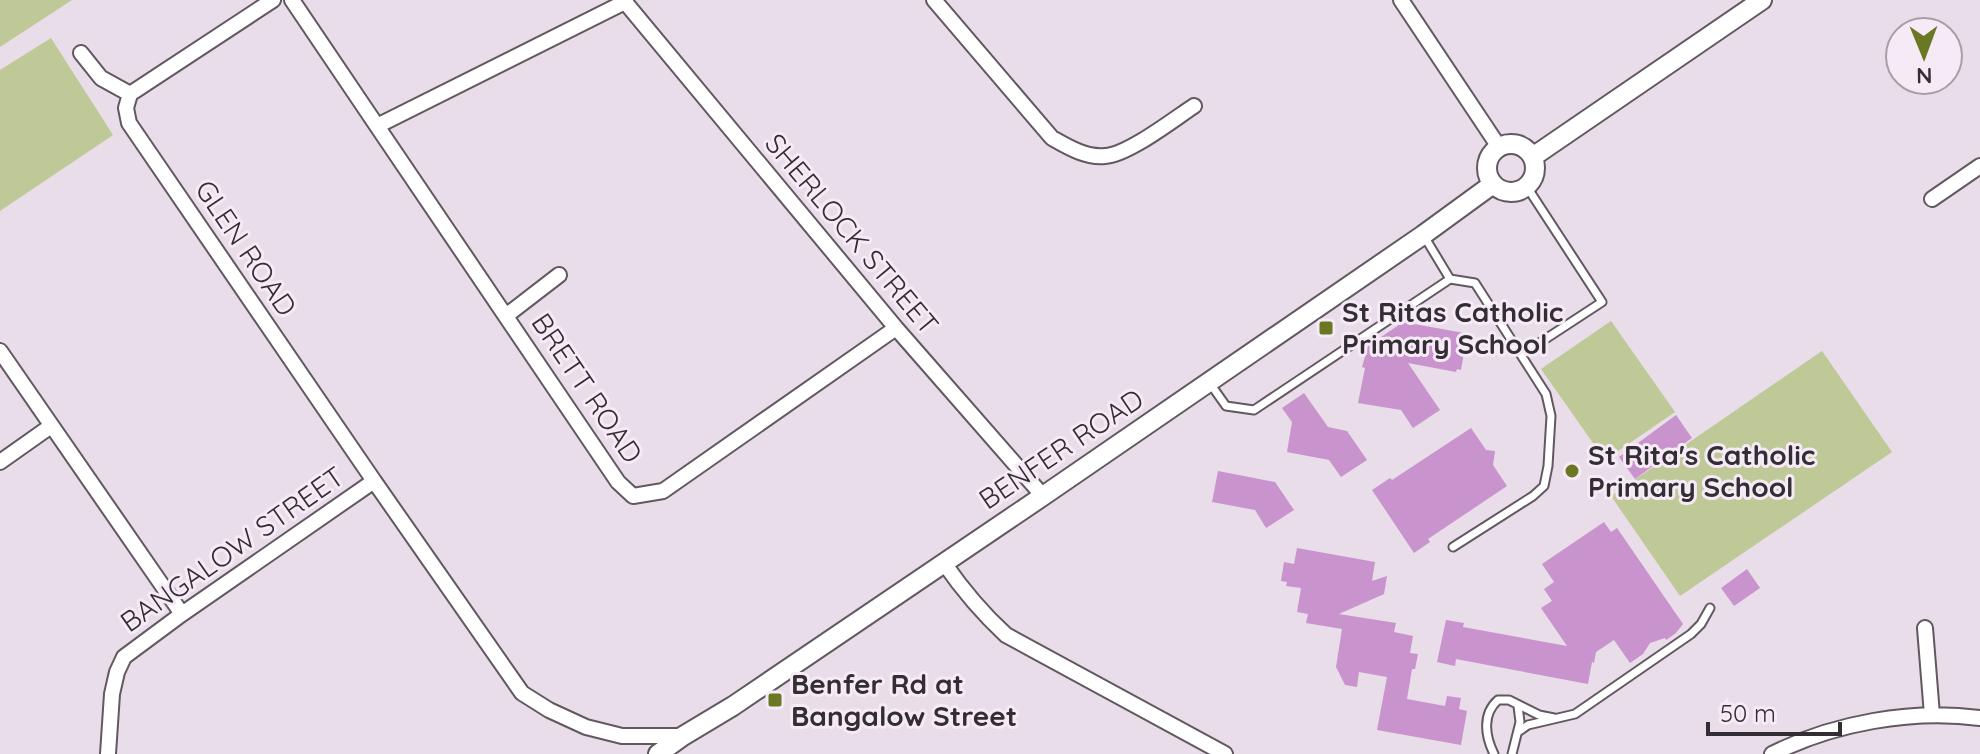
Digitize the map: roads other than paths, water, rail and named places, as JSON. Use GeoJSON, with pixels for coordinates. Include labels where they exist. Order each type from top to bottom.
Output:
{"type":"FeatureCollection","features":[{"type":"Feature","properties":{"kind":"street"},"geometry":{"type":"LineString","coordinates":[[81,53],[101,78],[130,94],[273,0]]}},
{"type":"Feature","properties":{"kind":"street","name":"BRETT ROAD"},"geometry":{"type":"LineString","coordinates":[[292,0],[618,482],[633,496],[663,491],[896,328]]}},
{"type":"Feature","properties":{"kind":"street"},"geometry":{"type":"LineString","coordinates":[[934,0],[1052,138],[1077,152],[1106,156],[1128,148],[1194,106]]}},
{"type":"Feature","properties":{"kind":"street"},"geometry":{"type":"LineString","coordinates":[[1401,0],[1499,147]]}},
{"type":"Feature","properties":{"kind":"street"},"geometry":{"type":"LineString","coordinates":[[1534,156],[1762,0]]}},
{"type":"Feature","properties":{"kind":"street"},"geometry":{"type":"LineString","coordinates":[[377,126],[625,1]]}},
{"type":"Feature","properties":{"kind":"street","name":"SHERLOCK STREET"},"geometry":{"type":"LineString","coordinates":[[625,1],[896,328],[1043,496]]}},
{"type":"Feature","properties":{"kind":"street","name":"GLEN ROAD"},"geometry":{"type":"LineString","coordinates":[[130,94],[126,108],[129,123],[374,481]]}},
{"type":"Feature","properties":{"kind":"street"},"geometry":{"type":"LineString","coordinates":[[1521,145],[1534,156],[1535,176],[1527,187],[1513,192],[1498,189],[1493,184],[1487,166],[1490,155],[1499,147],[1521,145]]}},
{"type":"Feature","properties":{"kind":"street"},"geometry":{"type":"LineString","coordinates":[[1932,199],[1980,166]]}},
{"type":"Feature","properties":{"kind":"street","name":"BENFER ROAD"},"geometry":{"type":"LineString","coordinates":[[658,754],[1043,496],[1493,184]]}},
{"type":"Feature","properties":{"kind":"street"},"geometry":{"type":"LineString","coordinates":[[507,315],[559,275]]}},
{"type":"Feature","properties":{"kind":"street"},"geometry":{"type":"LineString","coordinates":[[0,351],[182,614]]}},
{"type":"Feature","properties":{"kind":"street"},"geometry":{"type":"LineString","coordinates":[[0,462],[51,426]]}},
{"type":"Feature","properties":{"kind":"street","name":"BANGALOW STREET"},"geometry":{"type":"LineString","coordinates":[[108,754],[112,694],[124,657],[374,481],[522,693],[586,727],[622,736],[683,736]]}},
{"type":"Feature","properties":{"kind":"street"},"geometry":{"type":"LineString","coordinates":[[944,563],[986,616],[1006,635],[1225,754]]}},
{"type":"Feature","properties":{"kind":"street"},"geometry":{"type":"LineString","coordinates":[[1925,628],[1932,715]]}},
{"type":"Feature","properties":{"kind":"street"},"geometry":{"type":"LineString","coordinates":[[1772,754],[1839,729],[1889,719],[1932,715],[1980,718]]}},
{"type":"Feature","properties":{"kind":"lane"},"geometry":{"type":"LineString","coordinates":[[1521,355],[1602,302],[1527,187]]}},
{"type":"Feature","properties":{"kind":"lane"},"geometry":{"type":"LineString","coordinates":[[1423,235],[1450,279]]}},
{"type":"Feature","properties":{"kind":"lane"},"geometry":{"type":"LineString","coordinates":[[1209,382],[1226,406],[1254,410],[1450,279],[1475,283],[1546,394],[1551,416],[1548,466],[1544,486],[1533,496],[1453,547]]}},
{"type":"Feature","properties":{"kind":"lane"},"geometry":{"type":"LineString","coordinates":[[1518,732],[1528,725],[1575,714],[1691,634],[1710,608]]}},
{"type":"Feature","properties":{"kind":"lane"},"geometry":{"type":"LineString","coordinates":[[1494,754],[1486,724],[1489,708],[1498,700],[1509,700],[1539,715],[1556,718]]}},
{"type":"Feature","properties":{"kind":"lane"},"geometry":{"type":"LineString","coordinates":[[1512,754],[1520,722],[1518,706]]}},
{"type":"Feature","properties":{"kind":"place","name":"St Ritas Catholic Primary School"},"geometry":{"type":"Point","coordinates":[1326,328]}},
{"type":"Feature","properties":{"kind":"place","name":"St Rita's Catholic Primary School"},"geometry":{"type":"Point","coordinates":[1572,471]}},
{"type":"Feature","properties":{"kind":"place","name":"Benfer Rd at Bangalow Street"},"geometry":{"type":"Point","coordinates":[775,700]}}]}
